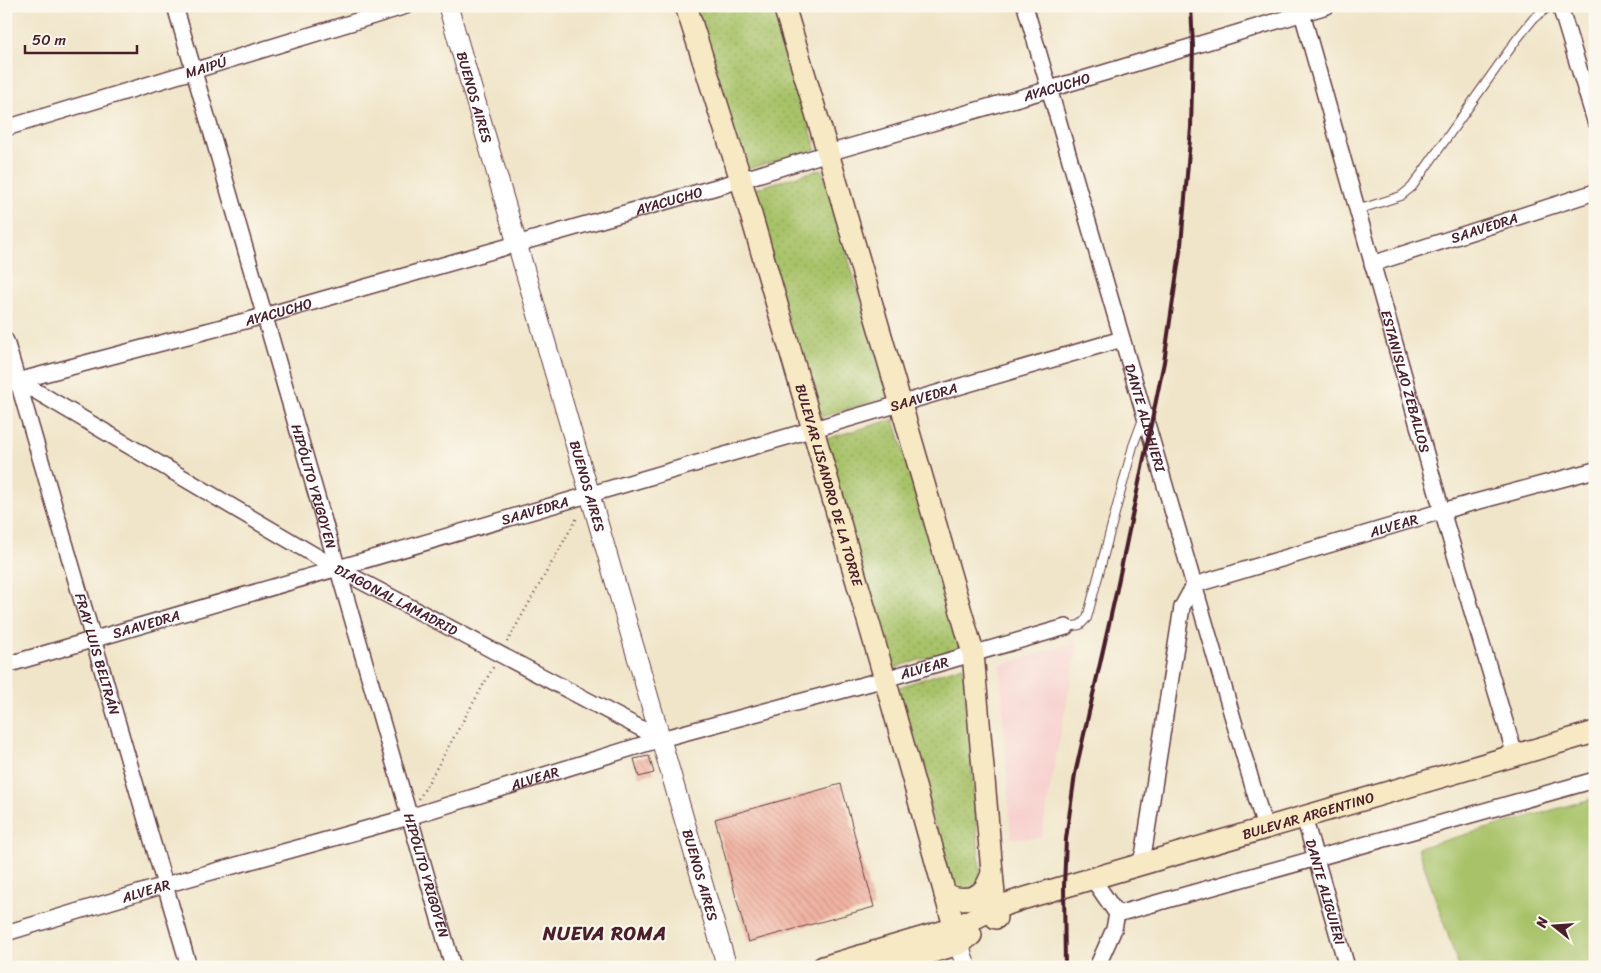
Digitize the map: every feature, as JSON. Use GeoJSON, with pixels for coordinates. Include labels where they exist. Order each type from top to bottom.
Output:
{"type":"FeatureCollection","features":[{"type":"Feature","properties":{"kind":"main road","name":"BULEVAR LISANDRO DE LA TORRE"},"geometry":{"type":"LineString","coordinates":[[686,6],[740,180],[885,679],[957,936]]}},
{"type":"Feature","properties":{"kind":"main road"},"geometry":{"type":"LineString","coordinates":[[784,6],[973,653],[995,913]]}},
{"type":"Feature","properties":{"kind":"main road","name":"BULEVAR ARGENTINO"},"geometry":{"type":"LineString","coordinates":[[887,966],[957,936],[1022,899],[1595,732]]}},
{"type":"Feature","properties":{"kind":"main road"},"geometry":{"type":"LineString","coordinates":[[945,895],[957,899],[970,898],[985,889],[992,874]]}},
{"type":"Feature","properties":{"kind":"main road","name":"BULEVAR ARGENTINO"},"geometry":{"type":"LineString","coordinates":[[823,967],[957,936]]}},
{"type":"Feature","properties":{"kind":"street","name":"HIPÓLITO YRIGOYEN"},"geometry":{"type":"LineString","coordinates":[[175,6],[452,967]]}},
{"type":"Feature","properties":{"kind":"street","name":"MAIPÚ"},"geometry":{"type":"LineString","coordinates":[[6,128],[406,6]]}},
{"type":"Feature","properties":{"kind":"street","name":"BUENOS AIRES"},"geometry":{"type":"LineString","coordinates":[[448,6],[727,967]]}},
{"type":"Feature","properties":{"kind":"street","name":"DANTE ALIGHIERI"},"geometry":{"type":"LineString","coordinates":[[1025,6],[1265,828]]}},
{"type":"Feature","properties":{"kind":"street","name":"AYACUCHO"},"geometry":{"type":"LineString","coordinates":[[10,379],[264,316],[1050,89],[1301,10],[1327,6]]}},
{"type":"Feature","properties":{"kind":"street"},"geometry":{"type":"LineString","coordinates":[[1560,6],[1595,121]]}},
{"type":"Feature","properties":{"kind":"street","name":"ESTANISLAO ZEBALLOS"},"geometry":{"type":"LineString","coordinates":[[1301,10],[1442,511],[1515,755]]}},
{"type":"Feature","properties":{"kind":"street","name":"SAAVEDRA"},"geometry":{"type":"LineString","coordinates":[[1372,264],[1595,192]]}},
{"type":"Feature","properties":{"kind":"street","name":"FRAY LUIS BELTRÁN"},"geometry":{"type":"LineString","coordinates":[[6,340],[10,379],[93,640],[189,967]]}},
{"type":"Feature","properties":{"kind":"street","name":"SAAVEDRA"},"geometry":{"type":"LineString","coordinates":[[6,665],[1122,340]]}},
{"type":"Feature","properties":{"kind":"street","name":"DIAGONAL LAMADRID"},"geometry":{"type":"LineString","coordinates":[[10,379],[338,568],[661,739]]}},
{"type":"Feature","properties":{"kind":"street","name":"ALVEAR"},"geometry":{"type":"LineString","coordinates":[[1194,585],[1442,511],[1595,470]]}},
{"type":"Feature","properties":{"kind":"street"},"geometry":{"type":"LineString","coordinates":[[1140,865],[1144,850],[1182,608],[1194,585]]}},
{"type":"Feature","properties":{"kind":"street","name":"ALVEAR"},"geometry":{"type":"LineString","coordinates":[[6,933],[165,885],[409,817],[661,739],[885,679],[1066,627]]}},
{"type":"Feature","properties":{"kind":"street"},"geometry":{"type":"LineString","coordinates":[[1117,914],[1595,780]]}},
{"type":"Feature","properties":{"kind":"street","name":"DANTE ALIGUIERI"},"geometry":{"type":"LineString","coordinates":[[1304,817],[1347,967]]}},
{"type":"Feature","properties":{"kind":"street"},"geometry":{"type":"LineString","coordinates":[[1092,878],[1117,914],[1114,929],[1097,967]]}},
{"type":"Feature","properties":{"kind":"street","name":"BULEVAR LISANDRO DE LA TORRE"},"geometry":{"type":"LineString","coordinates":[[957,936],[966,967]]}},
{"type":"Feature","properties":{"kind":"lane"},"geometry":{"type":"LineString","coordinates":[[1357,210],[1401,196],[1412,186],[1517,39],[1534,18],[1550,6]]}},
{"type":"Feature","properties":{"kind":"lane"},"geometry":{"type":"LineString","coordinates":[[1066,627],[1080,625],[1087,618],[1133,446],[1144,415]]}},
{"type":"Feature","properties":{"kind":"shaded area"},"geometry":{"type":"Polygon","coordinates":[[[1078,642],[1041,838],[1011,838],[1000,665],[1078,642]]]}},
{"type":"Feature","properties":{"kind":"green space"},"geometry":{"type":"Polygon","coordinates":[[[696,6],[774,6],[816,149],[745,170],[696,6]]]}},
{"type":"Feature","properties":{"kind":"green space"},"geometry":{"type":"Polygon","coordinates":[[[822,169],[889,397],[818,418],[750,190],[822,169]]]}},
{"type":"Feature","properties":{"kind":"green space"},"geometry":{"type":"Polygon","coordinates":[[[894,419],[962,647],[890,669],[822,440],[894,419]]]}},
{"type":"Feature","properties":{"kind":"green space"},"geometry":{"type":"Polygon","coordinates":[[[963,666],[981,879],[969,893],[954,892],[896,688],[963,666]]]}},
{"type":"Feature","properties":{"kind":"green space"},"geometry":{"type":"Polygon","coordinates":[[[1595,798],[1595,967],[1459,967],[1418,848],[1595,798]]]}},
{"type":"Feature","properties":{"kind":"building"},"geometry":{"type":"Polygon","coordinates":[[[649,756],[654,773],[639,777],[634,759],[649,756]]]}},
{"type":"Feature","properties":{"kind":"building"},"geometry":{"type":"Polygon","coordinates":[[[841,784],[874,907],[748,942],[715,819],[841,784]]]}},
{"type":"Feature","properties":{"kind":"railway"},"geometry":{"type":"LineString","coordinates":[[1065,967],[1064,886],[1066,839],[1075,774],[1116,593],[1164,362],[1181,245],[1191,128],[1193,46],[1191,6]]}},
{"type":"Feature","properties":{"kind":"district","name":"NUEVA ROMA"},"geometry":{"type":"Point","coordinates":[605,933]}}]}
